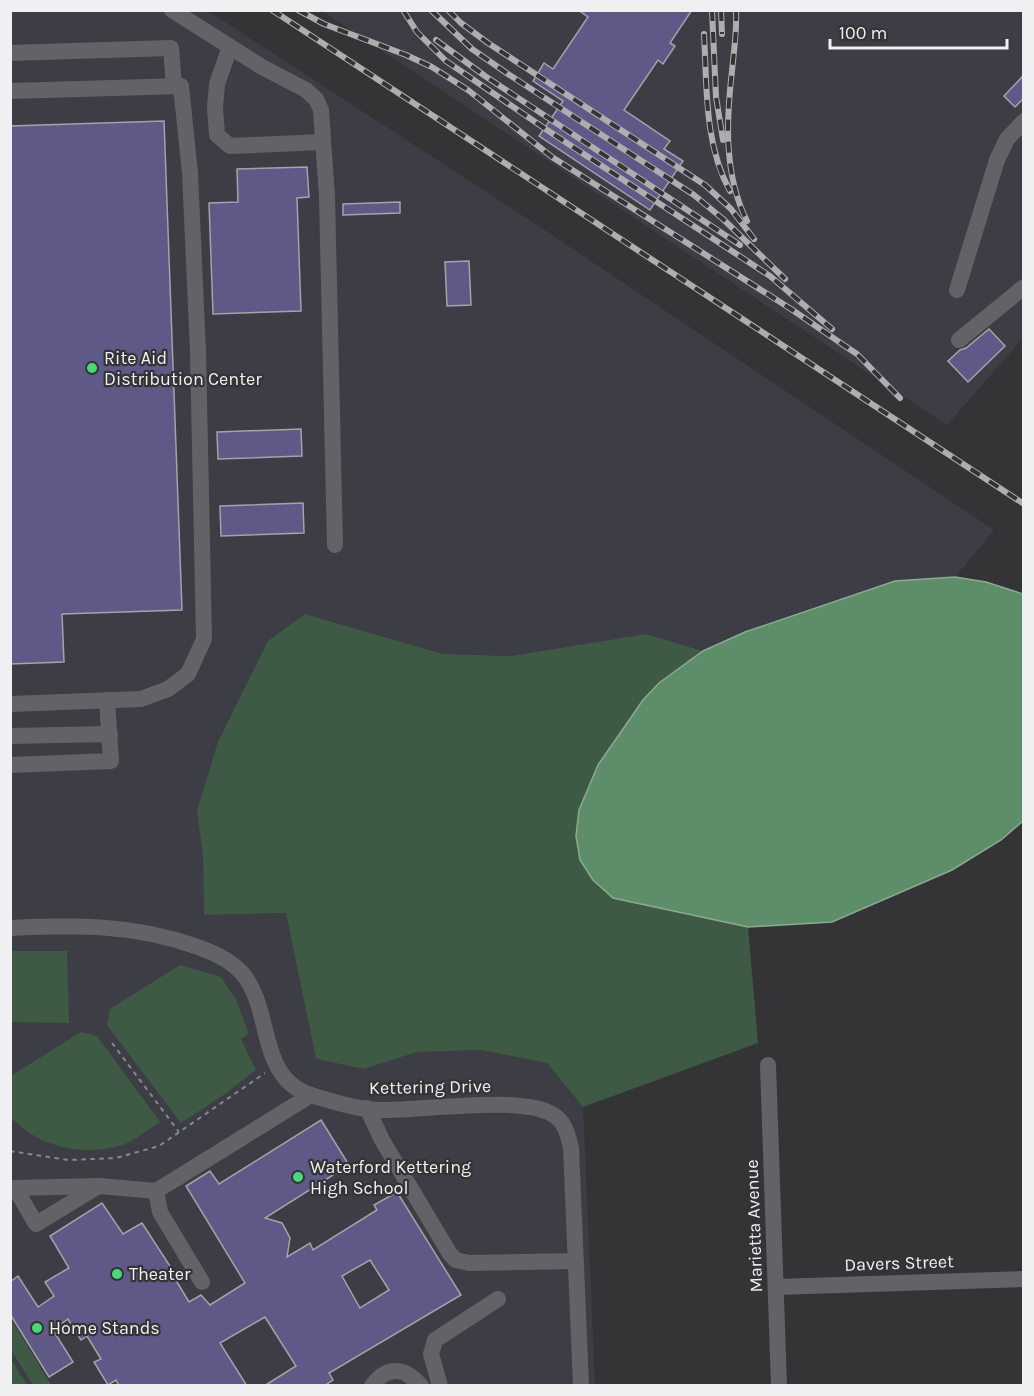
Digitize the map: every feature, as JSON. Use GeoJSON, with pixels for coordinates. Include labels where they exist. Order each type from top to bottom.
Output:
{"type":"FeatureCollection","features":[{"type":"Feature","properties":{"kind":"street"},"geometry":{"type":"LineString","coordinates":[[172,10],[262,67],[292,81],[316,99],[321,110],[326,194],[334,545]]}},
{"type":"Feature","properties":{"kind":"street"},"geometry":{"type":"LineString","coordinates":[[231,47],[217,84],[215,108],[217,135],[230,146],[323,142]]}},
{"type":"Feature","properties":{"kind":"street"},"geometry":{"type":"LineString","coordinates":[[10,53],[171,48],[174,86]]}},
{"type":"Feature","properties":{"kind":"street"},"geometry":{"type":"LineString","coordinates":[[10,90],[181,86],[190,173],[198,351],[204,639],[188,674],[168,689],[141,699],[10,704]]}},
{"type":"Feature","properties":{"kind":"street"},"geometry":{"type":"LineString","coordinates":[[957,290],[997,160],[1007,139],[1023,121]]}},
{"type":"Feature","properties":{"kind":"street"},"geometry":{"type":"LineString","coordinates":[[959,340],[1023,287]]}},
{"type":"Feature","properties":{"kind":"street"},"geometry":{"type":"LineString","coordinates":[[10,765],[111,761],[107,700]]}},
{"type":"Feature","properties":{"kind":"street"},"geometry":{"type":"LineString","coordinates":[[10,736],[111,734]]}},
{"type":"Feature","properties":{"kind":"street","name":"Kettering Drive"},"geometry":{"type":"LineString","coordinates":[[10,928],[77,925],[130,930],[184,942],[226,960],[241,971],[256,997],[267,1042],[285,1081],[311,1095],[379,1110],[513,1105],[553,1114],[566,1127],[572,1148],[581,1386]]}},
{"type":"Feature","properties":{"kind":"street","name":"Marietta Avenue"},"geometry":{"type":"LineString","coordinates":[[768,1065],[779,1386]]}},
{"type":"Feature","properties":{"kind":"street"},"geometry":{"type":"LineString","coordinates":[[99,1186],[156,1191],[311,1095]]}},
{"type":"Feature","properties":{"kind":"street"},"geometry":{"type":"LineString","coordinates":[[367,1108],[382,1140],[450,1254],[456,1260],[469,1263],[576,1261]]}},
{"type":"Feature","properties":{"kind":"street"},"geometry":{"type":"LineString","coordinates":[[156,1191],[160,1212],[202,1282]]}},
{"type":"Feature","properties":{"kind":"street","name":"Davers Street"},"geometry":{"type":"LineString","coordinates":[[776,1287],[1023,1279]]}},
{"type":"Feature","properties":{"kind":"street"},"geometry":{"type":"LineString","coordinates":[[440,1386],[431,1354],[435,1340],[498,1299]]}},
{"type":"Feature","properties":{"kind":"street"},"geometry":{"type":"LineString","coordinates":[[372,1386],[380,1376],[393,1370],[412,1375],[421,1386]]}},
{"type":"Feature","properties":{"kind":"path"},"geometry":{"type":"LineString","coordinates":[[112,1043],[179,1131]]}},
{"type":"Feature","properties":{"kind":"path"},"geometry":{"type":"LineString","coordinates":[[10,1151],[68,1160],[116,1158],[159,1146],[277,1065]]}},
{"type":"Feature","properties":{"kind":"shaded area"},"geometry":{"type":"Polygon","coordinates":[[[10,11],[208,11],[528,219],[994,530],[955,577],[895,581],[745,632],[703,651],[646,634],[511,656],[443,654],[305,614],[197,811],[203,857],[204,915],[286,913],[316,1059],[364,1069],[417,1052],[481,1050],[547,1063],[583,1107],[595,1385],[11,1385],[10,11]]]}},
{"type":"Feature","properties":{"kind":"shaded area"},"geometry":{"type":"Polygon","coordinates":[[[322,11],[1023,11],[1023,338],[947,425],[322,11]]]}},
{"type":"Feature","properties":{"kind":"shaded area"},"geometry":{"type":"Polygon","coordinates":[[[955,577],[986,582],[1023,594],[1023,821],[1001,840],[952,870],[832,922],[748,927],[613,898],[593,880],[580,860],[576,836],[579,810],[598,765],[643,700],[659,683],[703,651],[745,632],[895,581],[955,577]]]}},
{"type":"Feature","properties":{"kind":"shaded area"},"geometry":{"type":"Polygon","coordinates":[[[305,614],[443,654],[511,656],[646,634],[703,651],[659,683],[613,898],[748,927],[758,1043],[583,1107],[547,1063],[481,1050],[417,1052],[364,1069],[316,1059],[286,913],[204,915],[203,857],[197,811],[218,742],[268,641],[305,614]]]}},
{"type":"Feature","properties":{"kind":"shaded area"},"geometry":{"type":"Polygon","coordinates":[[[11,951],[67,951],[69,1023],[11,1022],[11,951]]]}},
{"type":"Feature","properties":{"kind":"shaded area"},"geometry":{"type":"Polygon","coordinates":[[[180,965],[221,977],[236,1000],[249,1034],[241,1039],[256,1070],[181,1123],[107,1025],[110,1009],[180,965]]]}},
{"type":"Feature","properties":{"kind":"shaded area"},"geometry":{"type":"Polygon","coordinates":[[[81,1032],[97,1036],[160,1122],[127,1143],[87,1150],[58,1146],[33,1135],[11,1117],[11,1076],[81,1032]]]}},
{"type":"Feature","properties":{"kind":"shaded area"},"geometry":{"type":"Polygon","coordinates":[[[10,1319],[51,1385],[33,1385],[11,1350],[10,1319]]]}},
{"type":"Feature","properties":{"kind":"shaded area"},"geometry":{"type":"Polygon","coordinates":[[[11,1359],[27,1385],[11,1385],[11,1359]]]}},
{"type":"Feature","properties":{"kind":"building"},"geometry":{"type":"Polygon","coordinates":[[[578,10],[692,10],[670,43],[675,46],[663,64],[658,60],[624,110],[670,141],[664,149],[683,161],[650,210],[539,136],[563,101],[533,81],[544,63],[553,69],[588,17],[578,10]]]}},
{"type":"Feature","properties":{"kind":"building"},"geometry":{"type":"Polygon","coordinates":[[[1023,76],[1023,99],[1015,107],[1004,96],[1023,76]]]}},
{"type":"Feature","properties":{"kind":"building","name":"Rite Aid Distribution Center"},"geometry":{"type":"Polygon","coordinates":[[[164,121],[182,610],[62,614],[64,662],[10,664],[10,126],[164,121]]]}},
{"type":"Feature","properties":{"kind":"building"},"geometry":{"type":"Polygon","coordinates":[[[307,167],[309,197],[297,198],[301,311],[213,314],[209,203],[238,202],[237,169],[307,167]]]}},
{"type":"Feature","properties":{"kind":"building"},"geometry":{"type":"Polygon","coordinates":[[[400,202],[400,213],[343,215],[343,204],[400,202]]]}},
{"type":"Feature","properties":{"kind":"building"},"geometry":{"type":"Polygon","coordinates":[[[469,261],[471,305],[447,306],[445,262],[469,261]]]}},
{"type":"Feature","properties":{"kind":"building"},"geometry":{"type":"Polygon","coordinates":[[[989,329],[1005,346],[968,382],[948,361],[989,329]]]}},
{"type":"Feature","properties":{"kind":"building"},"geometry":{"type":"Polygon","coordinates":[[[301,429],[302,456],[218,459],[217,432],[301,429]]]}},
{"type":"Feature","properties":{"kind":"building"},"geometry":{"type":"Polygon","coordinates":[[[303,503],[304,533],[221,536],[220,506],[303,503]]]}},
{"type":"Feature","properties":{"kind":"building"},"geometry":{"type":"Polygon","coordinates":[[[321,1120],[349,1165],[265,1218],[282,1223],[290,1238],[287,1257],[310,1243],[313,1250],[377,1210],[374,1205],[397,1192],[461,1295],[329,1373],[333,1380],[324,1386],[264,1386],[296,1366],[265,1317],[220,1343],[247,1386],[119,1386],[116,1380],[108,1385],[94,1362],[101,1359],[87,1336],[81,1340],[68,1319],[53,1330],[73,1362],[49,1377],[10,1314],[10,1282],[18,1276],[38,1307],[54,1296],[45,1282],[69,1268],[50,1236],[102,1203],[123,1234],[142,1223],[179,1280],[177,1282],[189,1302],[201,1295],[210,1305],[245,1283],[186,1186],[210,1171],[219,1184],[321,1120]],[[370,1260],[342,1276],[360,1308],[389,1290],[370,1260]]]}},
{"type":"Feature","properties":{"kind":"railway"},"geometry":{"type":"LineString","coordinates":[[272,10],[1024,504]]}},
{"type":"Feature","properties":{"kind":"railway"},"geometry":{"type":"LineString","coordinates":[[298,10],[324,24],[432,67],[468,90],[552,157],[791,309],[857,354],[900,398]]}},
{"type":"Feature","properties":{"kind":"railway"},"geometry":{"type":"LineString","coordinates":[[403,10],[417,32],[446,61],[770,276],[832,329]]}},
{"type":"Feature","properties":{"kind":"railway"},"geometry":{"type":"LineString","coordinates":[[431,10],[472,49],[694,195],[723,219],[785,279]]}},
{"type":"Feature","properties":{"kind":"railway"},"geometry":{"type":"LineString","coordinates":[[448,10],[488,43],[705,185],[731,209],[754,239]]}},
{"type":"Feature","properties":{"kind":"railway"},"geometry":{"type":"LineString","coordinates":[[712,10],[716,97],[723,140]]}},
{"type":"Feature","properties":{"kind":"railway"},"geometry":{"type":"LineString","coordinates":[[721,10],[722,34]]}},
{"type":"Feature","properties":{"kind":"railway"},"geometry":{"type":"LineString","coordinates":[[736,10],[728,129],[734,185],[747,221]]}},
{"type":"Feature","properties":{"kind":"railway"},"geometry":{"type":"LineString","coordinates":[[704,34],[711,134],[715,154],[730,191]]}},
{"type":"Feature","properties":{"kind":"railway"},"geometry":{"type":"LineString","coordinates":[[436,40],[485,76],[740,245]]}},
{"type":"Feature","properties":{"kind":"place","name":"Rite Aid Distribution Center"},"geometry":{"type":"Point","coordinates":[92,368]}},
{"type":"Feature","properties":{"kind":"place","name":"Waterford Kettering High School"},"geometry":{"type":"Point","coordinates":[298,1177]}},
{"type":"Feature","properties":{"kind":"place","name":"Theater"},"geometry":{"type":"Point","coordinates":[117,1274]}},
{"type":"Feature","properties":{"kind":"place","name":"Home Stands"},"geometry":{"type":"Point","coordinates":[37,1328]}}]}
